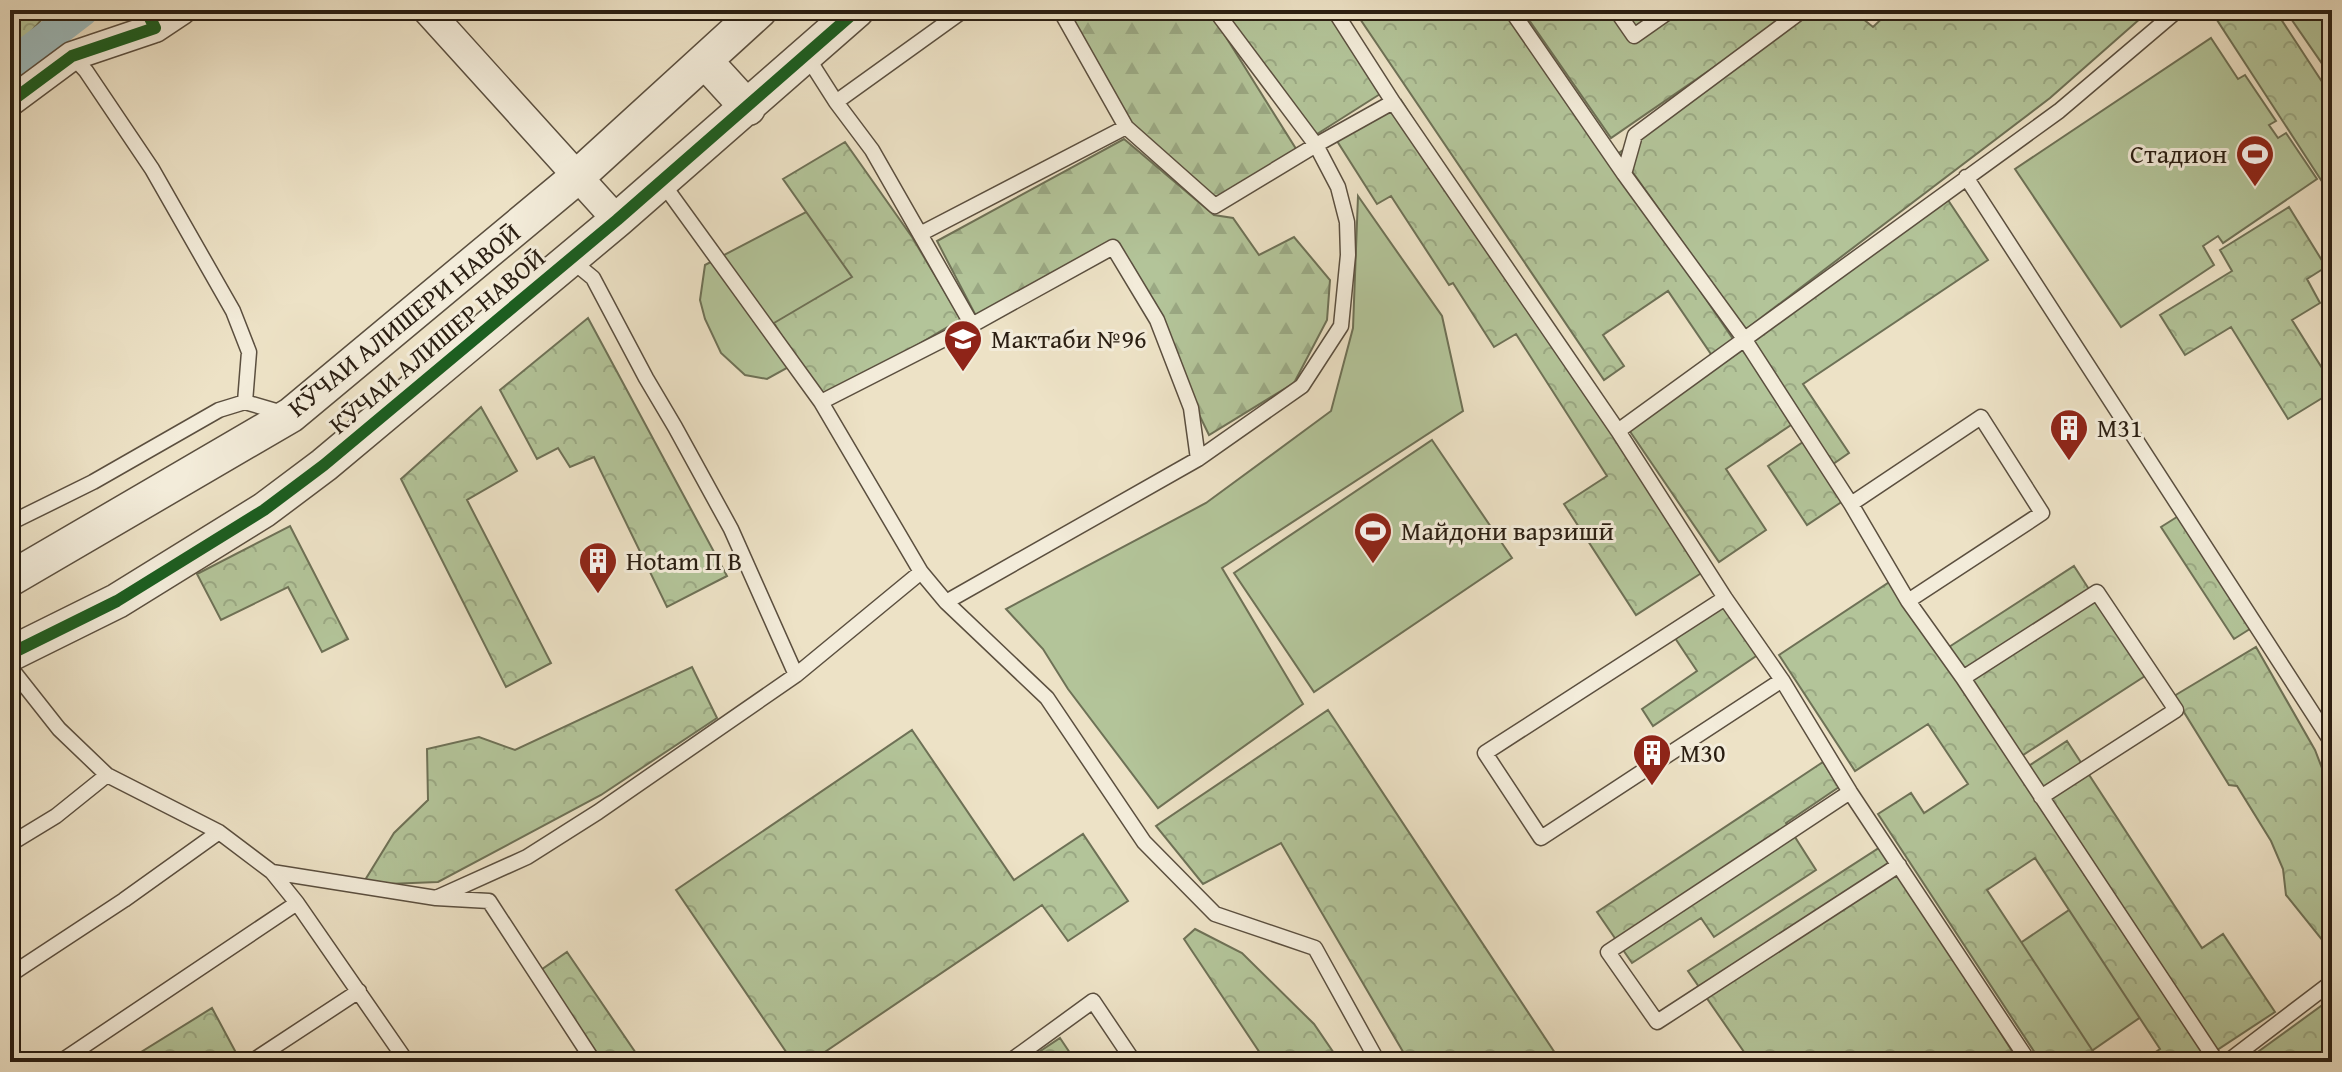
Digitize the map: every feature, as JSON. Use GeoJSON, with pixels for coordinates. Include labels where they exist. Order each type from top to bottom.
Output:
{"type":"FeatureCollection","features":[{"type":"Feature","properties":{"kind":"street"},"geometry":{"type":"LineString","coordinates":[[10,102],[72,56],[150,19],[182,10]]}},
{"type":"Feature","properties":{"kind":"street"},"geometry":{"type":"LineString","coordinates":[[427,10],[617,220]]}},
{"type":"Feature","properties":{"kind":"street","name":"КӮЧАИ АЛИШЕРИ НАВОӢ"},"geometry":{"type":"LineString","coordinates":[[10,579],[291,415],[577,177],[760,10]]}},
{"type":"Feature","properties":{"kind":"street","name":"КӮЧАИ АЛИШЕР НАВОӢ"},"geometry":{"type":"LineString","coordinates":[[10,654],[117,601],[264,510],[324,465],[617,220],[857,10]]}},
{"type":"Feature","properties":{"kind":"street"},"geometry":{"type":"LineString","coordinates":[[705,61],[748,108]]}},
{"type":"Feature","properties":{"kind":"lane"},"geometry":{"type":"LineString","coordinates":[[836,102],[964,10]]}},
{"type":"Feature","properties":{"kind":"lane"},"geometry":{"type":"LineString","coordinates":[[1060,10],[1126,127],[1215,206],[1393,102]]}},
{"type":"Feature","properties":{"kind":"lane"},"geometry":{"type":"LineString","coordinates":[[946,602],[1198,459],[1302,386],[1341,326],[1348,255],[1347,222],[1338,187],[1316,145],[1215,10]]}},
{"type":"Feature","properties":{"kind":"lane"},"geometry":{"type":"LineString","coordinates":[[1334,10],[1393,102],[1618,431],[1725,598],[1782,680],[1850,792],[2029,1062]]}},
{"type":"Feature","properties":{"kind":"lane"},"geometry":{"type":"LineString","coordinates":[[1511,10],[1624,174],[1745,340],[1851,504],[1908,601],[2041,797],[2227,1061],[2332,982]]}},
{"type":"Feature","properties":{"kind":"lane"},"geometry":{"type":"LineString","coordinates":[[1616,10],[1634,36],[1671,10]]}},
{"type":"Feature","properties":{"kind":"lane"},"geometry":{"type":"LineString","coordinates":[[1624,174],[1635,135],[1803,10]]}},
{"type":"Feature","properties":{"kind":"lane"},"geometry":{"type":"LineString","coordinates":[[1618,431],[2059,111],[2178,10]]}},
{"type":"Feature","properties":{"kind":"lane"},"geometry":{"type":"LineString","coordinates":[[806,55],[872,150],[972,325]]}},
{"type":"Feature","properties":{"kind":"lane"},"geometry":{"type":"LineString","coordinates":[[72,56],[86,71],[152,169],[233,311],[249,352],[245,402]]}},
{"type":"Feature","properties":{"kind":"lane"},"geometry":{"type":"LineString","coordinates":[[920,234],[1126,127]]}},
{"type":"Feature","properties":{"kind":"lane"},"geometry":{"type":"LineString","coordinates":[[1966,177],[2331,737]]}},
{"type":"Feature","properties":{"kind":"lane"},"geometry":{"type":"LineString","coordinates":[[661,180],[821,402],[921,572],[946,602],[1047,698],[1144,842],[1215,914],[1315,948],[1378,1062]]}},
{"type":"Feature","properties":{"kind":"lane"},"geometry":{"type":"LineString","coordinates":[[821,402],[972,325],[1113,247],[1157,320],[1191,408],[1198,459]]}},
{"type":"Feature","properties":{"kind":"lane"},"geometry":{"type":"LineString","coordinates":[[569,258],[593,278],[731,529],[796,675]]}},
{"type":"Feature","properties":{"kind":"lane"},"geometry":{"type":"LineString","coordinates":[[10,523],[93,482],[219,410],[245,402],[291,415]]}},
{"type":"Feature","properties":{"kind":"lane"},"geometry":{"type":"LineString","coordinates":[[1851,504],[1981,417],[2042,513],[1908,601]]}},
{"type":"Feature","properties":{"kind":"lane"},"geometry":{"type":"LineString","coordinates":[[436,898],[527,857],[598,812],[796,675],[921,572]]}},
{"type":"Feature","properties":{"kind":"lane"},"geometry":{"type":"LineString","coordinates":[[1963,678],[2097,592],[2176,710],[2041,797]]}},
{"type":"Feature","properties":{"kind":"lane"},"geometry":{"type":"LineString","coordinates":[[1725,598],[1485,753],[1541,838],[1782,680]]}},
{"type":"Feature","properties":{"kind":"lane"},"geometry":{"type":"LineString","coordinates":[[10,667],[59,729],[107,775],[219,832],[272,872],[297,903],[407,1062]]}},
{"type":"Feature","properties":{"kind":"lane"},"geometry":{"type":"LineString","coordinates":[[10,844],[56,816],[107,775]]}},
{"type":"Feature","properties":{"kind":"lane"},"geometry":{"type":"LineString","coordinates":[[1850,792],[1608,952],[1657,1022],[1899,865]]}},
{"type":"Feature","properties":{"kind":"lane"},"geometry":{"type":"LineString","coordinates":[[10,975],[124,900],[219,832]]}},
{"type":"Feature","properties":{"kind":"lane"},"geometry":{"type":"LineString","coordinates":[[272,872],[436,898],[489,901],[594,1062]]}},
{"type":"Feature","properties":{"kind":"lane"},"geometry":{"type":"LineString","coordinates":[[60,1062],[297,903]]}},
{"type":"Feature","properties":{"kind":"lane"},"geometry":{"type":"LineString","coordinates":[[251,1062],[359,991]]}},
{"type":"Feature","properties":{"kind":"lane"},"geometry":{"type":"LineString","coordinates":[[1009,1062],[1093,1001],[1134,1062]]}},
{"type":"Feature","properties":{"kind":"green space"},"geometry":{"type":"Polygon","coordinates":[[[10,10],[50,10],[10,56],[10,10]]]}},
{"type":"Feature","properties":{"kind":"green space"},"geometry":{"type":"Polygon","coordinates":[[[1065,10],[1209,10],[1298,152],[1214,200],[1129,123],[1065,10]]]}},
{"type":"Feature","properties":{"kind":"green space"},"geometry":{"type":"Polygon","coordinates":[[[1221,10],[1341,10],[1388,89],[1306,141],[1221,10]]]}},
{"type":"Feature","properties":{"kind":"green space"},"geometry":{"type":"Polygon","coordinates":[[[1354,10],[1510,10],[1735,342],[1713,357],[1668,291],[1603,335],[1624,366],[1604,380],[1354,10]]]}},
{"type":"Feature","properties":{"kind":"green space"},"geometry":{"type":"Polygon","coordinates":[[[1522,10],[1797,10],[1611,138],[1522,10]]]}},
{"type":"Feature","properties":{"kind":"green space"},"geometry":{"type":"Polygon","coordinates":[[[1809,10],[1852,10],[1873,27],[1891,10],[2150,10],[2050,98],[1745,330],[1619,153],[1809,10]]]}},
{"type":"Feature","properties":{"kind":"green space"},"geometry":{"type":"Polygon","coordinates":[[[2233,10],[2275,10],[2332,97],[2332,197],[2217,20],[2233,10]]]}},
{"type":"Feature","properties":{"kind":"green space"},"geometry":{"type":"Polygon","coordinates":[[[2285,10],[2332,10],[2332,59],[2323,65],[2285,10]]]}},
{"type":"Feature","properties":{"kind":"green space"},"geometry":{"type":"Polygon","coordinates":[[[2211,38],[2238,79],[2245,75],[2276,121],[2269,125],[2278,138],[2286,133],[2317,179],[2223,243],[2218,236],[2203,246],[2214,265],[2121,327],[2015,169],[2211,38]]]}},
{"type":"Feature","properties":{"kind":"green space"},"geometry":{"type":"Polygon","coordinates":[[[1401,100],[1703,572],[1636,615],[1564,504],[1607,476],[1516,334],[1494,347],[1391,196],[1377,204],[1337,141],[1401,100]]]}},
{"type":"Feature","properties":{"kind":"green space"},"geometry":{"type":"Polygon","coordinates":[[[1124,139],[1214,215],[1233,218],[1259,255],[1294,237],[1330,280],[1327,320],[1294,383],[1209,435],[1115,241],[976,316],[937,241],[1124,139]]]}},
{"type":"Feature","properties":{"kind":"green space"},"geometry":{"type":"Polygon","coordinates":[[[845,142],[912,237],[961,319],[821,402],[774,323],[852,277],[783,179],[845,142]]]}},
{"type":"Feature","properties":{"kind":"green space"},"geometry":{"type":"Polygon","coordinates":[[[850,189],[919,295],[767,379],[745,375],[721,353],[705,319],[700,300],[705,265],[850,189]]]}},
{"type":"Feature","properties":{"kind":"green space"},"geometry":{"type":"Polygon","coordinates":[[[1944,194],[1988,260],[1803,384],[1849,453],[1833,464],[1750,340],[1944,194]]]}},
{"type":"Feature","properties":{"kind":"green space"},"geometry":{"type":"Polygon","coordinates":[[[1358,196],[1442,316],[1463,411],[1222,568],[1303,704],[1158,808],[1068,689],[1043,649],[1006,609],[1206,503],[1331,411],[1353,328],[1358,196]]]}},
{"type":"Feature","properties":{"kind":"green space"},"geometry":{"type":"Polygon","coordinates":[[[2289,207],[2326,267],[2307,279],[2320,303],[2292,320],[2332,384],[2332,392],[2288,419],[2231,327],[2185,355],[2160,315],[2232,271],[2220,250],[2289,207]]]}},
{"type":"Feature","properties":{"kind":"green space"},"geometry":{"type":"Polygon","coordinates":[[[588,318],[727,576],[667,607],[594,457],[570,467],[558,448],[537,459],[500,390],[588,318]]]}},
{"type":"Feature","properties":{"kind":"green space"},"geometry":{"type":"Polygon","coordinates":[[[1744,349],[1794,423],[1726,469],[1766,530],[1719,562],[1627,427],[1744,349]]]}},
{"type":"Feature","properties":{"kind":"green space"},"geometry":{"type":"Polygon","coordinates":[[[481,407],[517,471],[467,500],[551,663],[506,687],[401,479],[481,407]]]}},
{"type":"Feature","properties":{"kind":"green space","name":"Майдони варзишӣ"},"geometry":{"type":"Polygon","coordinates":[[[1432,440],[1512,558],[1314,692],[1234,573],[1432,440]]]}},
{"type":"Feature","properties":{"kind":"green space"},"geometry":{"type":"Polygon","coordinates":[[[1803,442],[1843,501],[1807,525],[1768,466],[1803,442]]]}},
{"type":"Feature","properties":{"kind":"green space"},"geometry":{"type":"Polygon","coordinates":[[[2180,515],[2253,627],[2234,639],[2161,527],[2180,515]]]}},
{"type":"Feature","properties":{"kind":"green space"},"geometry":{"type":"Polygon","coordinates":[[[290,526],[348,639],[322,652],[288,587],[221,620],[197,574],[290,526]]]}},
{"type":"Feature","properties":{"kind":"green space"},"geometry":{"type":"Polygon","coordinates":[[[2074,566],[2145,676],[2020,757],[1949,647],[2074,566]]]}},
{"type":"Feature","properties":{"kind":"green space"},"geometry":{"type":"Polygon","coordinates":[[[1894,579],[2209,1062],[2141,1062],[2160,1049],[2035,858],[1987,890],[2100,1062],[2041,1062],[1878,814],[1911,793],[1924,813],[1968,784],[1928,724],[1855,771],[1779,655],[1894,579]]]}},
{"type":"Feature","properties":{"kind":"green space"},"geometry":{"type":"Polygon","coordinates":[[[1730,600],[1765,650],[1653,726],[1642,709],[1697,671],[1675,638],[1730,600]]]}},
{"type":"Feature","properties":{"kind":"green space"},"geometry":{"type":"Polygon","coordinates":[[[2256,647],[2315,750],[2332,794],[2331,951],[2286,895],[2283,869],[2271,841],[2237,786],[2229,785],[2174,696],[2256,647]]]}},
{"type":"Feature","properties":{"kind":"green space"},"geometry":{"type":"Polygon","coordinates":[[[692,667],[717,718],[601,795],[438,882],[362,885],[394,833],[428,800],[427,749],[479,737],[515,750],[692,667]]]}},
{"type":"Feature","properties":{"kind":"green space"},"geometry":{"type":"Polygon","coordinates":[[[1328,710],[1561,1062],[1409,1062],[1281,843],[1203,884],[1156,826],[1328,710]]]}},
{"type":"Feature","properties":{"kind":"green space"},"geometry":{"type":"Polygon","coordinates":[[[912,730],[1014,880],[1083,834],[1128,901],[1068,941],[1042,905],[810,1062],[793,1062],[676,890],[912,730]]]}},
{"type":"Feature","properties":{"kind":"green space"},"geometry":{"type":"Polygon","coordinates":[[[2067,741],[2202,948],[2223,934],[2275,1012],[2214,1052],[2027,767],[2067,741]]]}},
{"type":"Feature","properties":{"kind":"green space"},"geometry":{"type":"Polygon","coordinates":[[[1823,762],[1839,787],[1786,823],[1816,870],[1714,937],[1701,918],[1632,963],[1597,912],[1823,762]]]}},
{"type":"Feature","properties":{"kind":"green space"},"geometry":{"type":"Polygon","coordinates":[[[1882,846],[2019,1062],[1751,1062],[1688,971],[1882,846]]]}},
{"type":"Feature","properties":{"kind":"green space"},"geometry":{"type":"Polygon","coordinates":[[[2078,904],[2151,1010],[2090,1052],[2016,946],[2078,904]]]}},
{"type":"Feature","properties":{"kind":"green space"},"geometry":{"type":"Polygon","coordinates":[[[1195,929],[1242,953],[1314,1024],[1340,1062],[1266,1062],[1184,939],[1195,929]]]}},
{"type":"Feature","properties":{"kind":"green space"},"geometry":{"type":"Polygon","coordinates":[[[567,952],[642,1062],[595,1062],[535,974],[567,952]]]}},
{"type":"Feature","properties":{"kind":"green space"},"geometry":{"type":"Polygon","coordinates":[[[2332,998],[2332,1062],[2244,1062],[2332,998]]]}},
{"type":"Feature","properties":{"kind":"green space"},"geometry":{"type":"Polygon","coordinates":[[[212,1008],[241,1062],[125,1062],[212,1008]]]}},
{"type":"Feature","properties":{"kind":"green space"},"geometry":{"type":"Polygon","coordinates":[[[1060,1038],[1076,1062],[1024,1062],[1060,1038]]]}},
{"type":"Feature","properties":{"kind":"waterway"},"geometry":{"type":"LineString","coordinates":[[10,66],[83,10]]}},
{"type":"Feature","properties":{"kind":"cycle path"},"geometry":{"type":"LineString","coordinates":[[10,102],[72,56],[155,28],[146,10]]}},
{"type":"Feature","properties":{"kind":"cycle path"},"geometry":{"type":"LineString","coordinates":[[10,654],[117,601],[264,510],[324,465],[617,220],[857,10]]}},
{"type":"Feature","properties":{"kind":"place","name":"Стадион"},"geometry":{"type":"Point","coordinates":[2255,188]}},
{"type":"Feature","properties":{"kind":"place","name":"Мактаби №96"},"geometry":{"type":"Point","coordinates":[963,373]}},
{"type":"Feature","properties":{"kind":"place","name":"М31"},"geometry":{"type":"Point","coordinates":[2069,462]}},
{"type":"Feature","properties":{"kind":"place","name":"Майдони варзишӣ"},"geometry":{"type":"Point","coordinates":[1373,565]}},
{"type":"Feature","properties":{"kind":"place","name":"Hotam П В"},"geometry":{"type":"Point","coordinates":[598,595]}},
{"type":"Feature","properties":{"kind":"place","name":"М30"},"geometry":{"type":"Point","coordinates":[1652,787]}}]}
